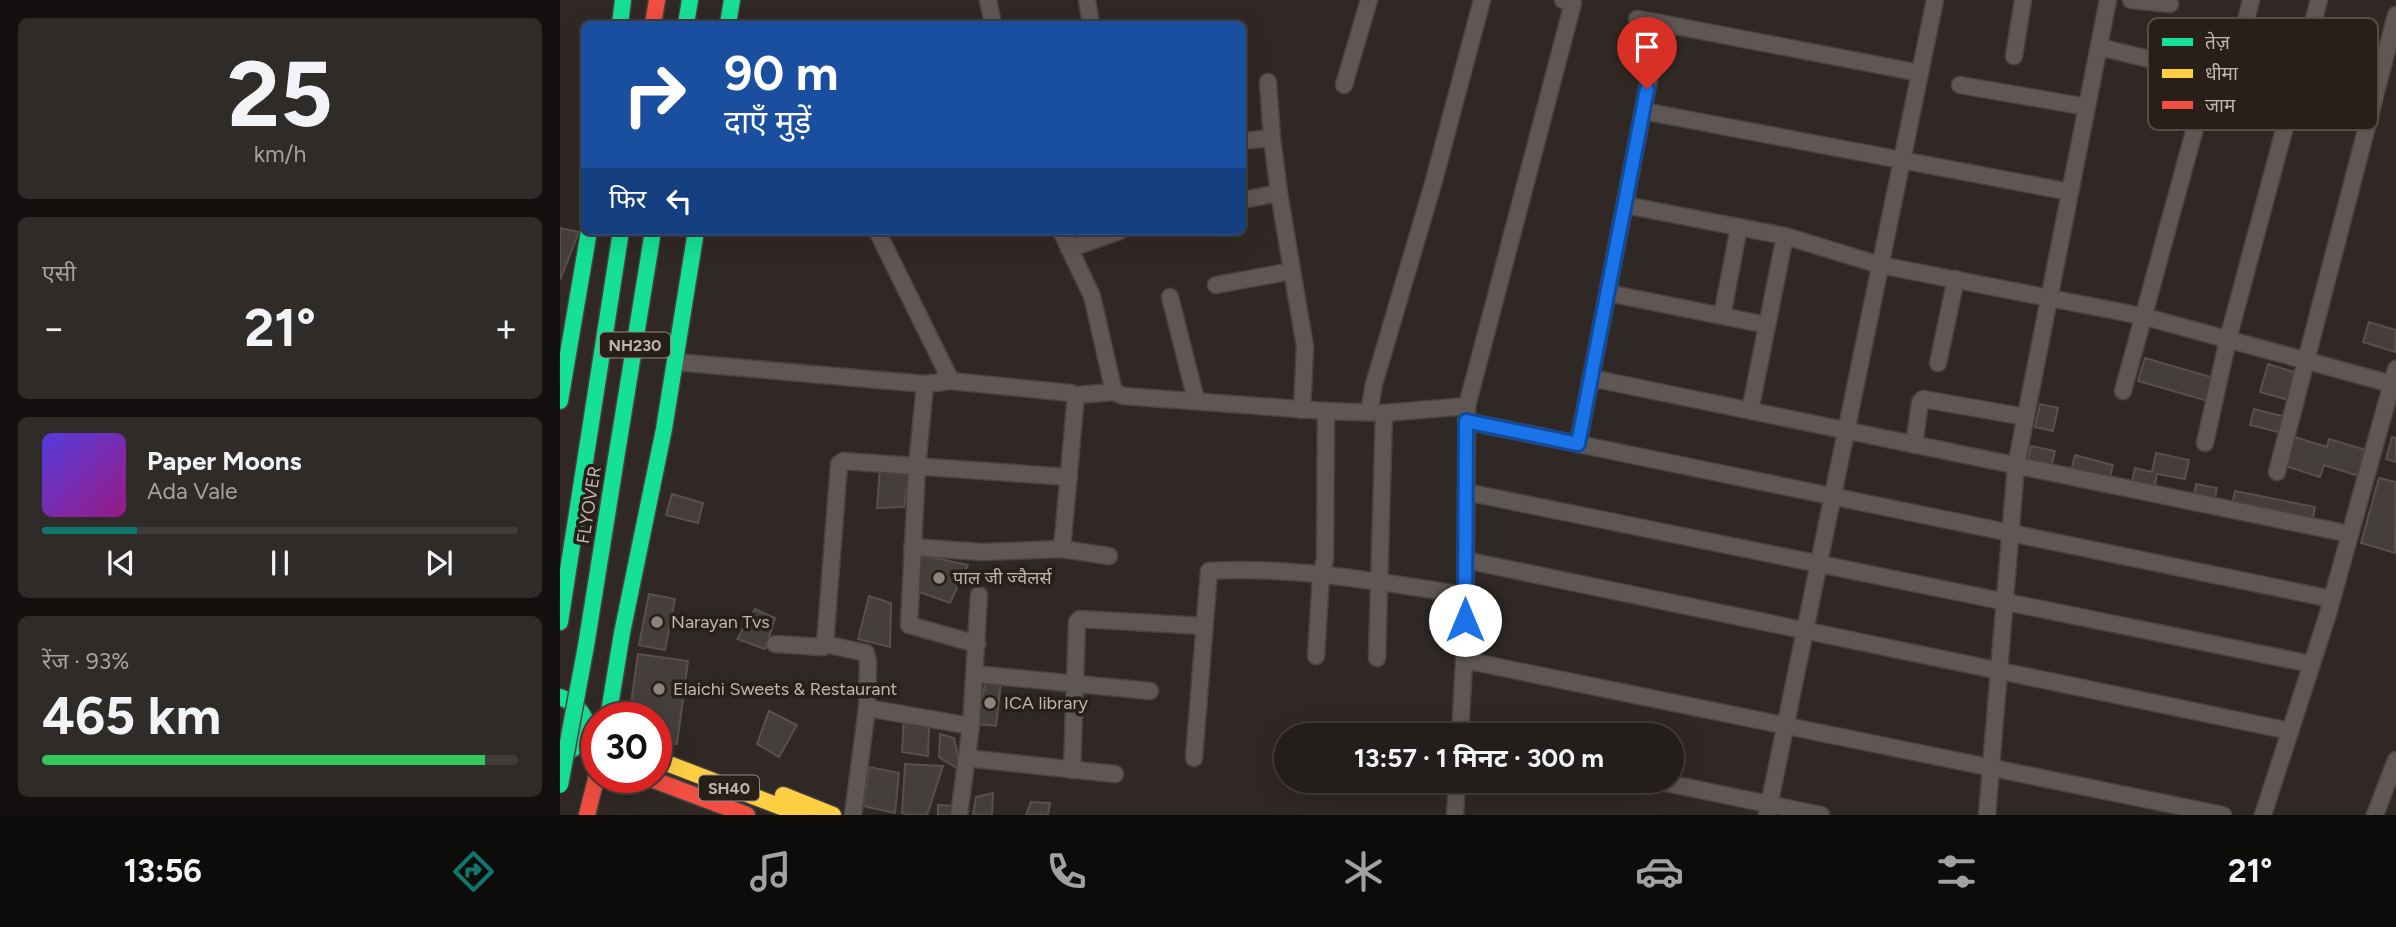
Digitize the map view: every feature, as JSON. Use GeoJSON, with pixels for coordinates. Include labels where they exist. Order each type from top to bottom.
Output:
{"type":"FeatureCollection","features":[{"type":"Feature","properties":{"kind":"main road"},"geometry":{"type":"LineString","coordinates":[[620,21],[624,0]]}},
{"type":"Feature","properties":{"kind":"main road"},"geometry":{"type":"LineString","coordinates":[[654,21],[657,0]]}},
{"type":"Feature","properties":{"kind":"main road"},"geometry":{"type":"LineString","coordinates":[[686,21],[690,0]]}},
{"type":"Feature","properties":{"kind":"main road"},"geometry":{"type":"LineString","coordinates":[[728,21],[732,0]]}},
{"type":"Feature","properties":{"kind":"main road"},"geometry":{"type":"LineString","coordinates":[[560,401],[588,235]]}},
{"type":"Feature","properties":{"kind":"main road","name":"FLYOVER"},"geometry":{"type":"LineString","coordinates":[[560,622],[620,235]]}},
{"type":"Feature","properties":{"kind":"main road","name":"FLYOVER"},"geometry":{"type":"LineString","coordinates":[[560,785],[586,646],[652,235]]}},
{"type":"Feature","properties":{"kind":"main road"},"geometry":{"type":"LineString","coordinates":[[611,702],[664,429],[695,235]]}},
{"type":"Feature","properties":{"kind":"main road"},"geometry":{"type":"LineString","coordinates":[[560,697],[577,704],[581,710]]}},
{"type":"Feature","properties":{"kind":"main road"},"geometry":{"type":"LineString","coordinates":[[560,754],[569,753],[581,742]]}},
{"type":"Feature","properties":{"kind":"main road"},"geometry":{"type":"LineString","coordinates":[[577,748],[581,750]]}},
{"type":"Feature","properties":{"kind":"main road","name":"SH40"},"geometry":{"type":"LineString","coordinates":[[672,765],[802,815]]}},
{"type":"Feature","properties":{"kind":"main road"},"geometry":{"type":"LineString","coordinates":[[699,776],[761,786],[834,815]]}},
{"type":"Feature","properties":{"kind":"main road","name":"SH40"},"geometry":{"type":"LineString","coordinates":[[672,787],[747,815]]}},
{"type":"Feature","properties":{"kind":"main road"},"geometry":{"type":"LineString","coordinates":[[587,815],[592,793]]}},
{"type":"Feature","properties":{"kind":"main road"},"geometry":{"type":"LineString","coordinates":[[688,793],[719,815]]}},
{"type":"Feature","properties":{"kind":"street"},"geometry":{"type":"LineString","coordinates":[[988,0],[992,21]]}},
{"type":"Feature","properties":{"kind":"street"},"geometry":{"type":"LineString","coordinates":[[1087,0],[1090,21]]}},
{"type":"Feature","properties":{"kind":"street"},"geometry":{"type":"LineString","coordinates":[[1344,85],[1369,0]]}},
{"type":"Feature","properties":{"kind":"street"},"geometry":{"type":"LineString","coordinates":[[1377,658],[1381,582],[1374,384],[1433,184],[1482,0]]}},
{"type":"Feature","properties":{"kind":"street"},"geometry":{"type":"LineString","coordinates":[[1461,723],[1467,414],[1573,3],[1563,0]]}},
{"type":"Feature","properties":{"kind":"street"},"geometry":{"type":"LineString","coordinates":[[1768,810],[1935,0]]}},
{"type":"Feature","properties":{"kind":"street"},"geometry":{"type":"LineString","coordinates":[[2014,56],[2024,0]]}},
{"type":"Feature","properties":{"kind":"street"},"geometry":{"type":"LineString","coordinates":[[1987,815],[2016,466],[2108,0]]}},
{"type":"Feature","properties":{"kind":"street"},"geometry":{"type":"LineString","coordinates":[[2131,0],[2170,4]]}},
{"type":"Feature","properties":{"kind":"street"},"geometry":{"type":"LineString","coordinates":[[2247,18],[2251,0]]}},
{"type":"Feature","properties":{"kind":"street"},"geometry":{"type":"LineString","coordinates":[[2314,18],[2319,0]]}},
{"type":"Feature","properties":{"kind":"street"},"geometry":{"type":"LineString","coordinates":[[2378,86],[2396,15]]}},
{"type":"Feature","properties":{"kind":"street"},"geometry":{"type":"LineString","coordinates":[[1637,19],[1920,73]]}},
{"type":"Feature","properties":{"kind":"street"},"geometry":{"type":"LineString","coordinates":[[1578,444],[1660,23]]}},
{"type":"Feature","properties":{"kind":"street"},"geometry":{"type":"LineString","coordinates":[[2099,47],[2148,59]]}},
{"type":"Feature","properties":{"kind":"street"},"geometry":{"type":"LineString","coordinates":[[1268,82],[1279,193],[1305,347],[1301,410]]}},
{"type":"Feature","properties":{"kind":"street"},"geometry":{"type":"LineString","coordinates":[[1960,85],[2087,107]]}},
{"type":"Feature","properties":{"kind":"street"},"geometry":{"type":"LineString","coordinates":[[1643,111],[2070,192]]}},
{"type":"Feature","properties":{"kind":"street"},"geometry":{"type":"LineString","coordinates":[[2205,443],[2228,339],[2284,130]]}},
{"type":"Feature","properties":{"kind":"street"},"geometry":{"type":"LineString","coordinates":[[2277,472],[2367,130]]}},
{"type":"Feature","properties":{"kind":"street"},"geometry":{"type":"LineString","coordinates":[[2123,391],[2194,132]]}},
{"type":"Feature","properties":{"kind":"street"},"geometry":{"type":"LineString","coordinates":[[1246,141],[1272,138]]}},
{"type":"Feature","properties":{"kind":"street"},"geometry":{"type":"LineString","coordinates":[[1246,199],[1279,193]]}},
{"type":"Feature","properties":{"kind":"street"},"geometry":{"type":"LineString","coordinates":[[1625,205],[1785,236],[1880,265],[2142,316],[2308,361],[2394,376],[2332,599],[2263,815]]}},
{"type":"Feature","properties":{"kind":"street"},"geometry":{"type":"LineString","coordinates":[[1722,316],[1739,227]]}},
{"type":"Feature","properties":{"kind":"street"},"geometry":{"type":"LineString","coordinates":[[879,235],[951,382]]}},
{"type":"Feature","properties":{"kind":"street"},"geometry":{"type":"LineString","coordinates":[[1063,235],[1092,296],[1114,393]]}},
{"type":"Feature","properties":{"kind":"street"},"geometry":{"type":"LineString","coordinates":[[1069,249],[1109,235]]}},
{"type":"Feature","properties":{"kind":"street"},"geometry":{"type":"LineString","coordinates":[[1750,411],[1785,236]]}},
{"type":"Feature","properties":{"kind":"street"},"geometry":{"type":"LineString","coordinates":[[1216,285],[1292,271]]}},
{"type":"Feature","properties":{"kind":"street"},"geometry":{"type":"LineString","coordinates":[[1938,363],[1956,279]]}},
{"type":"Feature","properties":{"kind":"street"},"geometry":{"type":"LineString","coordinates":[[1608,293],[1767,325]]}},
{"type":"Feature","properties":{"kind":"street"},"geometry":{"type":"LineString","coordinates":[[1170,297],[1196,400]]}},
{"type":"Feature","properties":{"kind":"street"},"geometry":{"type":"LineString","coordinates":[[675,362],[925,384],[951,382],[1076,395],[1114,393],[1123,396],[1301,410],[1467,414],[1578,444],[2332,599]]}},
{"type":"Feature","properties":{"kind":"street"},"geometry":{"type":"LineString","coordinates":[[1591,378],[2350,534]]}},
{"type":"Feature","properties":{"kind":"street"},"geometry":{"type":"LineString","coordinates":[[925,384],[917,467],[909,625],[977,644]]}},
{"type":"Feature","properties":{"kind":"street"},"geometry":{"type":"LineString","coordinates":[[1062,549],[1076,395]]}},
{"type":"Feature","properties":{"kind":"street"},"geometry":{"type":"LineString","coordinates":[[1913,445],[1920,402],[1923,399],[2026,417]]}},
{"type":"Feature","properties":{"kind":"street"},"geometry":{"type":"LineString","coordinates":[[1316,656],[1321,575],[1325,559],[1326,411]]}},
{"type":"Feature","properties":{"kind":"street"},"geometry":{"type":"LineString","coordinates":[[825,644],[839,464],[843,461],[1069,477]]}},
{"type":"Feature","properties":{"kind":"street"},"geometry":{"type":"LineString","coordinates":[[1466,492],[2311,664]]}},
{"type":"Feature","properties":{"kind":"street"},"geometry":{"type":"LineString","coordinates":[[912,547],[982,552],[1062,549],[1109,556]]}},
{"type":"Feature","properties":{"kind":"street"},"geometry":{"type":"LineString","coordinates":[[1465,560],[2290,731]]}},
{"type":"Feature","properties":{"kind":"street"},"geometry":{"type":"LineString","coordinates":[[1194,758],[1209,571],[1321,575],[1465,595]]}},
{"type":"Feature","properties":{"kind":"street"},"geometry":{"type":"LineString","coordinates":[[959,815],[971,726],[979,596]]}},
{"type":"Feature","properties":{"kind":"street"},"geometry":{"type":"LineString","coordinates":[[1072,770],[1077,622],[1080,619],[1204,626]]}},
{"type":"Feature","properties":{"kind":"street"},"geometry":{"type":"LineString","coordinates":[[775,643],[823,647],[825,644],[866,653],[867,708],[853,815]]}},
{"type":"Feature","properties":{"kind":"street"},"geometry":{"type":"LineString","coordinates":[[1464,660],[2223,815]]}},
{"type":"Feature","properties":{"kind":"street"},"geometry":{"type":"LineString","coordinates":[[975,674],[1150,691]]}},
{"type":"Feature","properties":{"kind":"street"},"geometry":{"type":"LineString","coordinates":[[867,708],[971,726]]}},
{"type":"Feature","properties":{"kind":"street"},"geometry":{"type":"LineString","coordinates":[[966,758],[1115,774]]}},
{"type":"Feature","properties":{"kind":"street"},"geometry":{"type":"LineString","coordinates":[[2375,815],[2396,760]]}},
{"type":"Feature","properties":{"kind":"street"},"geometry":{"type":"LineString","coordinates":[[1684,788],[1768,810],[1821,815]]}},
{"type":"Feature","properties":{"kind":"street"},"geometry":{"type":"LineString","coordinates":[[1455,815],[1456,793]]}},
{"type":"Feature","properties":{"kind":"building"},"geometry":{"type":"Polygon","coordinates":[[[560,228],[579,232],[560,280],[560,228]]]}},
{"type":"Feature","properties":{"kind":"building"},"geometry":{"type":"Polygon","coordinates":[[[2369,322],[2396,330],[2395,352],[2363,342],[2369,322]]]}},
{"type":"Feature","properties":{"kind":"building"},"geometry":{"type":"Polygon","coordinates":[[[2145,358],[2214,378],[2208,401],[2138,381],[2145,358]]]}},
{"type":"Feature","properties":{"kind":"building"},"geometry":{"type":"Polygon","coordinates":[[[2268,364],[2300,374],[2292,401],[2260,392],[2268,364]]]}},
{"type":"Feature","properties":{"kind":"building"},"geometry":{"type":"Polygon","coordinates":[[[2040,404],[2058,408],[2053,431],[2035,427],[2040,404]]]}},
{"type":"Feature","properties":{"kind":"building"},"geometry":{"type":"Polygon","coordinates":[[[2254,409],[2286,417],[2282,433],[2250,425],[2254,409]]]}},
{"type":"Feature","properties":{"kind":"building"},"geometry":{"type":"Polygon","coordinates":[[[2294,437],[2327,447],[2329,439],[2366,450],[2359,476],[2324,465],[2320,477],[2285,466],[2294,437]]]}},
{"type":"Feature","properties":{"kind":"building"},"geometry":{"type":"Polygon","coordinates":[[[2392,437],[2396,438],[2396,462],[2386,459],[2392,437]]]}},
{"type":"Feature","properties":{"kind":"building"},"geometry":{"type":"Polygon","coordinates":[[[2031,446],[2055,451],[2051,468],[2027,463],[2031,446]]]}},
{"type":"Feature","properties":{"kind":"building"},"geometry":{"type":"Polygon","coordinates":[[[2156,453],[2189,460],[2185,479],[2157,474],[2154,490],[2131,485],[2135,468],[2152,472],[2156,453]]]}},
{"type":"Feature","properties":{"kind":"building"},"geometry":{"type":"Polygon","coordinates":[[[2075,455],[2113,465],[2109,481],[2071,471],[2075,455]]]}},
{"type":"Feature","properties":{"kind":"building"},"geometry":{"type":"Polygon","coordinates":[[[910,467],[904,507],[877,508],[880,468],[910,467]]]}},
{"type":"Feature","properties":{"kind":"building"},"geometry":{"type":"Polygon","coordinates":[[[2379,478],[2396,482],[2395,553],[2361,543],[2379,478]]]}},
{"type":"Feature","properties":{"kind":"building"},"geometry":{"type":"Polygon","coordinates":[[[2196,484],[2217,488],[2214,503],[2193,499],[2196,484]]]}},
{"type":"Feature","properties":{"kind":"building"},"geometry":{"type":"Polygon","coordinates":[[[2235,491],[2315,507],[2312,522],[2232,505],[2235,491]]]}},
{"type":"Feature","properties":{"kind":"building"},"geometry":{"type":"Polygon","coordinates":[[[672,494],[703,503],[698,523],[666,515],[672,494]]]}},
{"type":"Feature","properties":{"kind":"building","name":"पाल जी ज्वैलर्स"},"geometry":{"type":"Polygon","coordinates":[[[921,555],[968,565],[950,603],[914,590],[921,555]]]}},
{"type":"Feature","properties":{"kind":"building","name":"Narayan Tvs"},"geometry":{"type":"Polygon","coordinates":[[[649,594],[675,599],[665,650],[639,645],[649,594]]]}},
{"type":"Feature","properties":{"kind":"building"},"geometry":{"type":"Polygon","coordinates":[[[869,596],[891,603],[890,647],[858,639],[869,596]]]}},
{"type":"Feature","properties":{"kind":"building"},"geometry":{"type":"Polygon","coordinates":[[[755,609],[775,618],[765,649],[737,639],[755,609]]]}},
{"type":"Feature","properties":{"kind":"building","name":"Elaichi Sweets & Restaurant"},"geometry":{"type":"Polygon","coordinates":[[[638,654],[688,661],[677,744],[672,743],[672,702],[631,702],[638,654]]]}},
{"type":"Feature","properties":{"kind":"building","name":"ICA library"},"geometry":{"type":"Polygon","coordinates":[[[986,681],[1001,682],[996,726],[976,724],[986,681]]]}},
{"type":"Feature","properties":{"kind":"building"},"geometry":{"type":"Polygon","coordinates":[[[769,711],[797,725],[779,757],[757,744],[769,711]]]}},
{"type":"Feature","properties":{"kind":"building"},"geometry":{"type":"Polygon","coordinates":[[[904,718],[929,727],[928,756],[902,752],[904,718]]]}},
{"type":"Feature","properties":{"kind":"building"},"geometry":{"type":"Polygon","coordinates":[[[940,734],[954,738],[961,771],[939,757],[940,734]]]}},
{"type":"Feature","properties":{"kind":"building"},"geometry":{"type":"Polygon","coordinates":[[[905,764],[943,766],[927,815],[902,813],[905,764]]]}},
{"type":"Feature","properties":{"kind":"building"},"geometry":{"type":"Polygon","coordinates":[[[869,767],[899,773],[895,813],[863,806],[869,767]]]}},
{"type":"Feature","properties":{"kind":"building"},"geometry":{"type":"Polygon","coordinates":[[[993,793],[992,815],[973,815],[976,797],[993,793]]]}},
{"type":"Feature","properties":{"kind":"building"},"geometry":{"type":"Polygon","coordinates":[[[1031,802],[1050,803],[1048,815],[1026,815],[1031,802]]]}},
{"type":"Feature","properties":{"kind":"building"},"geometry":{"type":"Polygon","coordinates":[[[938,805],[956,806],[955,815],[938,815],[938,805]]]}},
{"type":"Feature","properties":{"kind":"traffic: fast"},"geometry":{"type":"LineString","coordinates":[[620,21],[623,0]]}},
{"type":"Feature","properties":{"kind":"traffic: fast"},"geometry":{"type":"LineString","coordinates":[[686,21],[690,0]]}},
{"type":"Feature","properties":{"kind":"traffic: fast"},"geometry":{"type":"LineString","coordinates":[[728,21],[732,0]]}},
{"type":"Feature","properties":{"kind":"traffic: fast"},"geometry":{"type":"LineString","coordinates":[[560,401],[588,235]]}},
{"type":"Feature","properties":{"kind":"traffic: fast"},"geometry":{"type":"LineString","coordinates":[[560,622],[620,235]]}},
{"type":"Feature","properties":{"kind":"traffic: fast"},"geometry":{"type":"LineString","coordinates":[[616,459],[652,235]]}},
{"type":"Feature","properties":{"kind":"traffic: fast"},"geometry":{"type":"LineString","coordinates":[[611,702],[664,429],[695,235]]}},
{"type":"Feature","properties":{"kind":"traffic: fast"},"geometry":{"type":"LineString","coordinates":[[560,785],[616,459]]}},
{"type":"Feature","properties":{"kind":"traffic: fast"},"geometry":{"type":"LineString","coordinates":[[560,697],[579,710],[587,727],[581,743],[560,754]]}},
{"type":"Feature","properties":{"kind":"traffic: slow"},"geometry":{"type":"LineString","coordinates":[[672,765],[802,815]]}},
{"type":"Feature","properties":{"kind":"traffic: slow"},"geometry":{"type":"LineString","coordinates":[[783,795],[833,815]]}},
{"type":"Feature","properties":{"kind":"traffic: jam"},"geometry":{"type":"LineString","coordinates":[[654,21],[657,0]]}},
{"type":"Feature","properties":{"kind":"traffic: jam"},"geometry":{"type":"LineString","coordinates":[[672,787],[747,815]]}},
{"type":"Feature","properties":{"kind":"traffic: jam"},"geometry":{"type":"LineString","coordinates":[[587,815],[592,793]]}},
{"type":"Feature","properties":{"kind":"place","name":"पाल जी ज्वैलर्स"},"geometry":{"type":"Point","coordinates":[939,578]}},
{"type":"Feature","properties":{"kind":"place","name":"Narayan Tvs"},"geometry":{"type":"Point","coordinates":[657,622]}},
{"type":"Feature","properties":{"kind":"place","name":"Elaichi Sweets & Restaurant"},"geometry":{"type":"Point","coordinates":[659,689]}},
{"type":"Feature","properties":{"kind":"place","name":"ICA library"},"geometry":{"type":"Point","coordinates":[990,703]}},
{"type":"Feature","properties":{"kind":"route"},"geometry":{"type":"LineString","coordinates":[[1465,620],[1466,421],[1578,444],[1647,89]]}}]}
